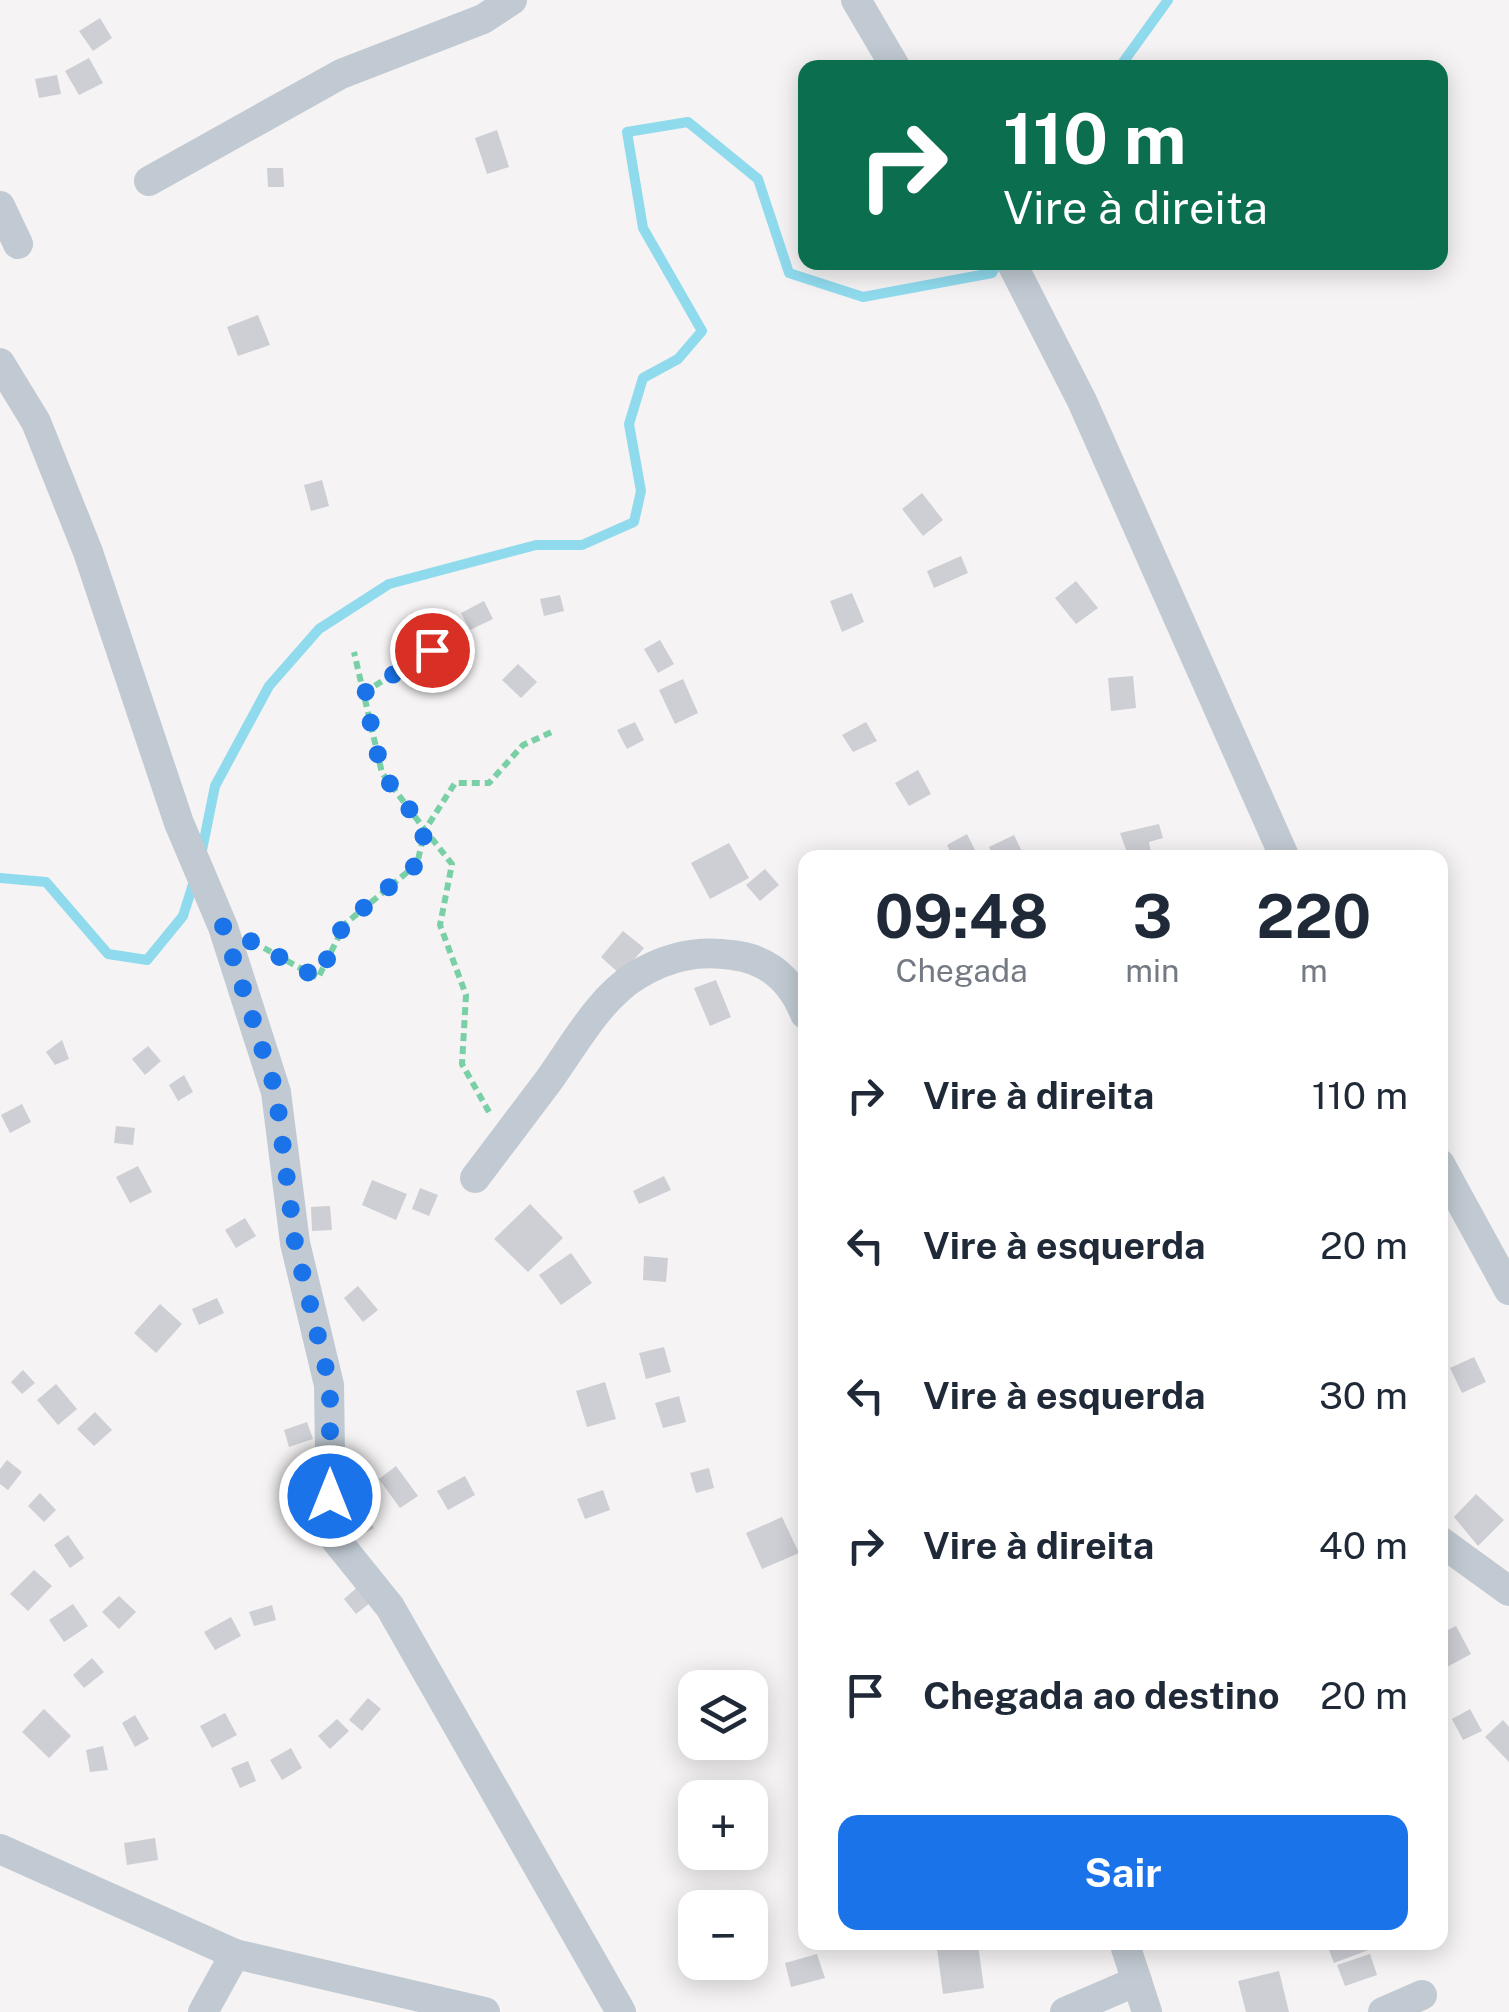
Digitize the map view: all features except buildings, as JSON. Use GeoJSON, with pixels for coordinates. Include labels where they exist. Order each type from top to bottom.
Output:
{"type":"FeatureCollection","features":[{"type":"Feature","properties":{"kind":"street"},"geometry":{"type":"LineString","coordinates":[[149,181],[341,74],[483,19],[512,0]]}},
{"type":"Feature","properties":{"kind":"street"},"geometry":{"type":"LineString","coordinates":[[856,0],[891,60]]}},
{"type":"Feature","properties":{"kind":"street"},"geometry":{"type":"LineString","coordinates":[[0,206],[18,244]]}},
{"type":"Feature","properties":{"kind":"street"},"geometry":{"type":"LineString","coordinates":[[1015,270],[1082,401],[1281,850]]}},
{"type":"Feature","properties":{"kind":"street"},"geometry":{"type":"LineString","coordinates":[[0,363],[36,422],[81,534],[132,675],[179,823],[223,926],[276,1092],[295,1243],[327,1367],[331,1519],[336,1540],[390,1607],[621,2012]]}},
{"type":"Feature","properties":{"kind":"street"},"geometry":{"type":"LineString","coordinates":[[474,1178],[586,1027],[634,976],[671,958],[704,951],[748,957],[773,969],[798,997]]}},
{"type":"Feature","properties":{"kind":"street"},"geometry":{"type":"LineString","coordinates":[[1448,1179],[1509,1290]]}},
{"type":"Feature","properties":{"kind":"street"},"geometry":{"type":"LineString","coordinates":[[1448,1547],[1509,1591]]}},
{"type":"Feature","properties":{"kind":"street"},"geometry":{"type":"LineString","coordinates":[[0,1849],[234,1954],[485,2012]]}},
{"type":"Feature","properties":{"kind":"street"},"geometry":{"type":"LineString","coordinates":[[1127,1950],[1147,2012]]}},
{"type":"Feature","properties":{"kind":"street"},"geometry":{"type":"LineString","coordinates":[[203,2012],[234,1954]]}},
{"type":"Feature","properties":{"kind":"street"},"geometry":{"type":"LineString","coordinates":[[1065,2012],[1137,1981]]}},
{"type":"Feature","properties":{"kind":"street"},"geometry":{"type":"LineString","coordinates":[[1383,2012],[1422,1995]]}},
{"type":"Feature","properties":{"kind":"path"},"geometry":{"type":"LineString","coordinates":[[364,693],[448,637]]}},
{"type":"Feature","properties":{"kind":"path"},"geometry":{"type":"LineString","coordinates":[[354,652],[382,773],[452,864],[440,924],[466,995],[462,1064],[504,1139]]}},
{"type":"Feature","properties":{"kind":"path"},"geometry":{"type":"LineString","coordinates":[[223,926],[318,978],[344,924],[417,864],[425,830],[456,782],[489,783],[524,744],[554,730]]}},
{"type":"Feature","properties":{"kind":"waterway"},"geometry":{"type":"LineString","coordinates":[[1125,60],[1168,0]]}},
{"type":"Feature","properties":{"kind":"waterway"},"geometry":{"type":"LineString","coordinates":[[201,855],[215,786],[269,686],[319,629],[389,584],[536,545],[582,545],[634,522],[641,491],[629,424],[643,378],[678,359],[702,331],[643,228],[627,132],[688,122],[758,179],[789,273],[863,297],[994,270]]}},
{"type":"Feature","properties":{"kind":"waterway"},"geometry":{"type":"LineString","coordinates":[[0,878],[46,882],[108,954],[147,960],[183,916],[194,881]]}},
{"type":"Feature","properties":{"kind":"route"},"geometry":{"type":"LineString","coordinates":[[330,1496],[330,1385],[295,1243],[276,1092],[223,926],[318,978],[344,924],[417,864],[425,830],[382,773],[364,693],[432,650]]}}]}
